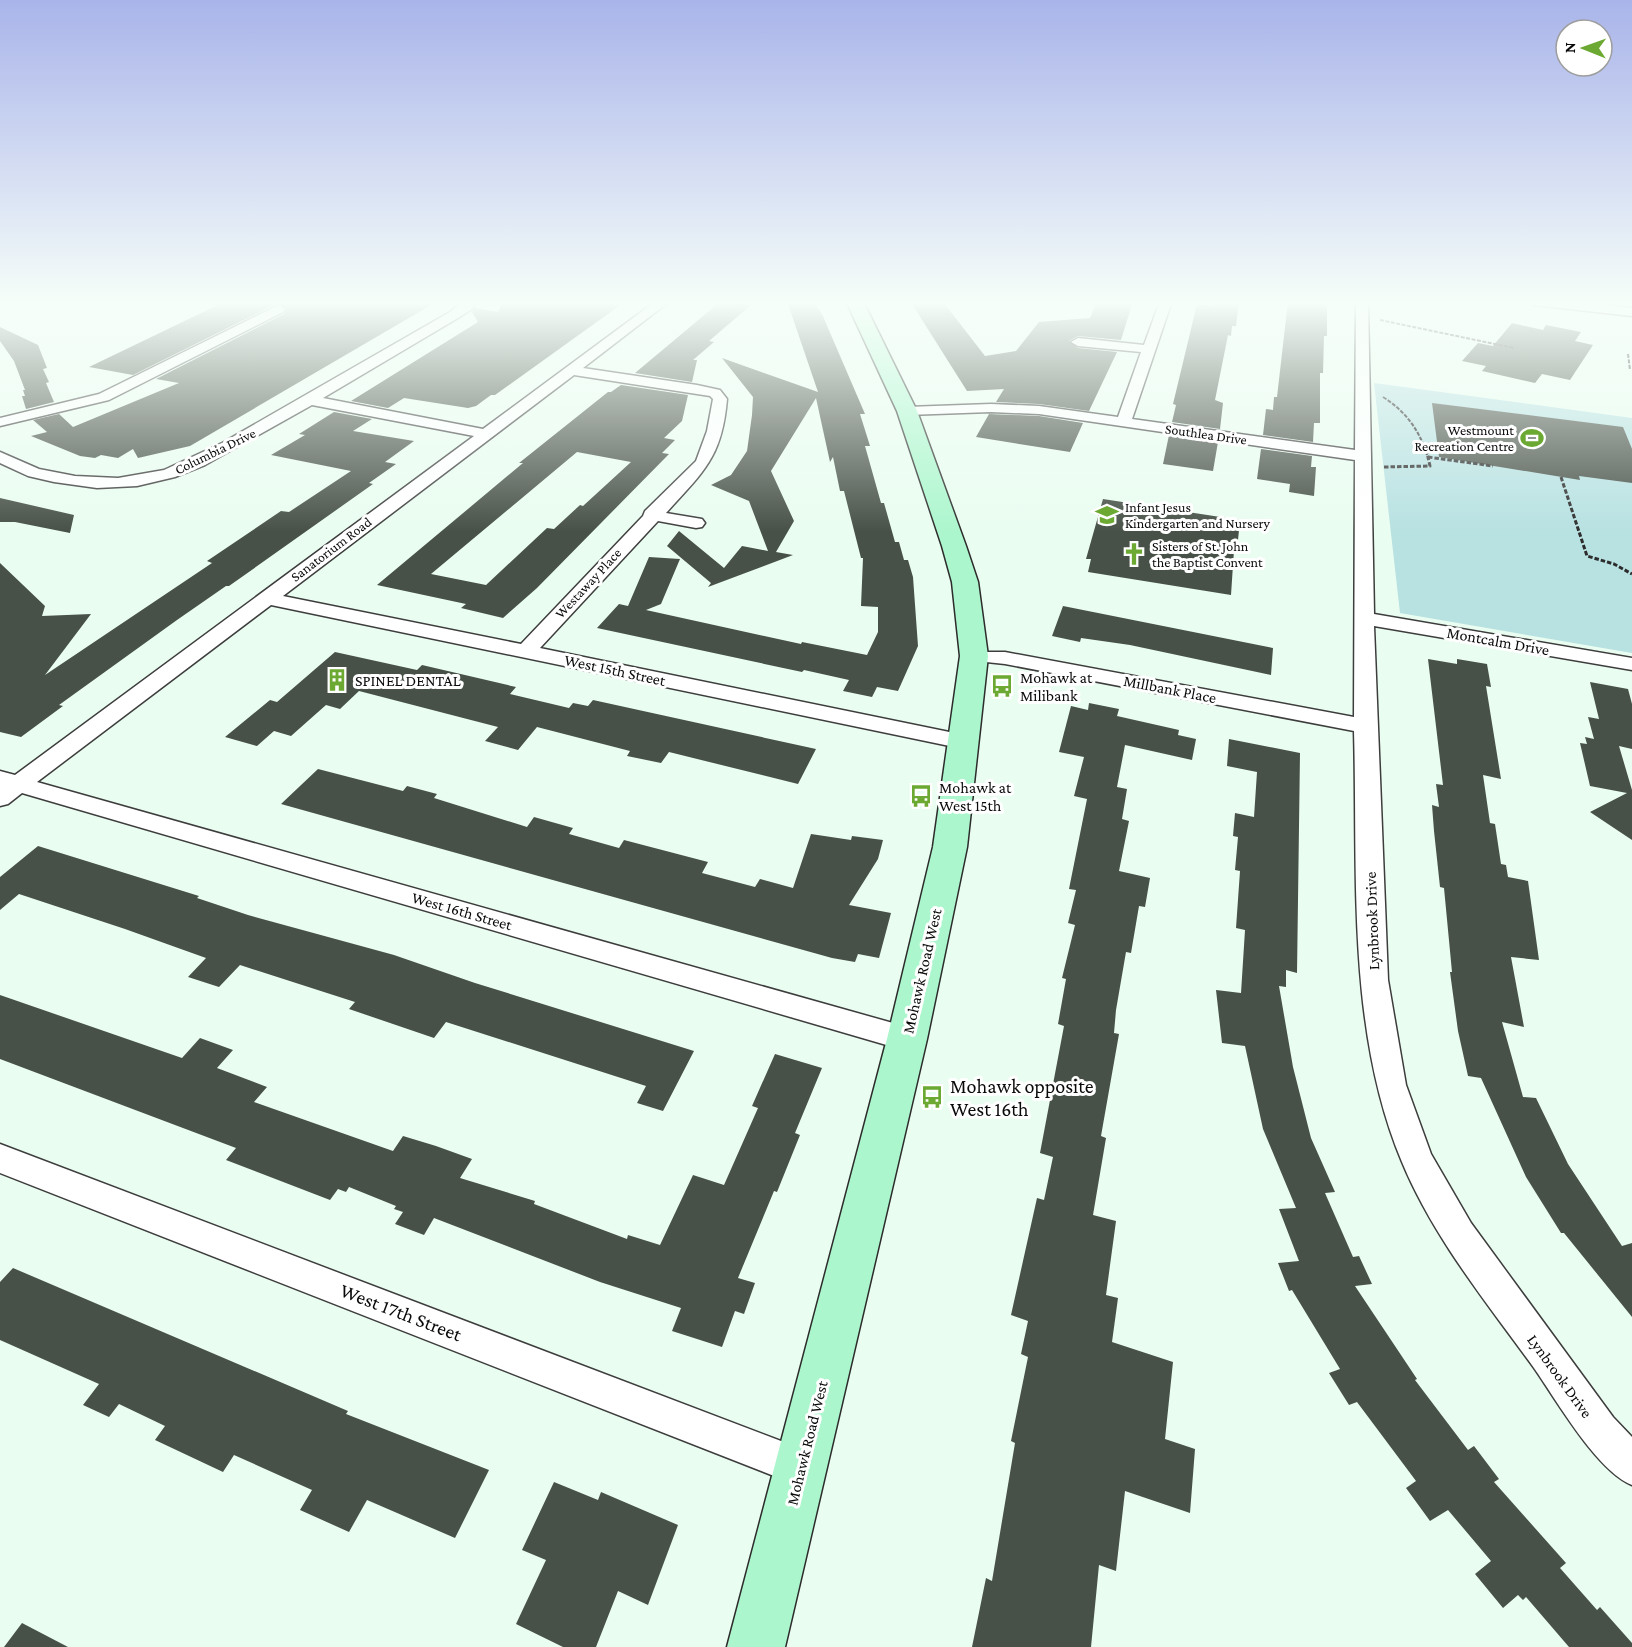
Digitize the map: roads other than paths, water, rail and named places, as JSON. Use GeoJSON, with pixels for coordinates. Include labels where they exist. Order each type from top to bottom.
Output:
{"type":"FeatureCollection","features":[{"type":"Feature","properties":{"kind":"main road","name":"Mohawk Road West"},"geometry":{"type":"LineString","coordinates":[[756,1647],[907,1039],[950,847],[974,656],[965,582],[907,411],[891,378]]}},
{"type":"Feature","properties":{"kind":"street"},"geometry":{"type":"LineString","coordinates":[[0,422],[104,397],[142,378]]}},
{"type":"Feature","properties":{"kind":"street","name":"Columbia Drive"},"geometry":{"type":"LineString","coordinates":[[0,457],[10,465],[66,479],[108,483],[151,479],[183,469],[347,378]]}},
{"type":"Feature","properties":{"kind":"street","name":"Sanatorium Road"},"geometry":{"type":"LineString","coordinates":[[6,787],[266,598],[559,378]]}},
{"type":"Feature","properties":{"kind":"street","name":"Westaway Place"},"geometry":{"type":"LineString","coordinates":[[526,651],[651,515],[703,463],[709,450],[720,399],[715,393],[622,378]]}},
{"type":"Feature","properties":{"kind":"street"},"geometry":{"type":"LineString","coordinates":[[1123,422],[1139,378]]}},
{"type":"Feature","properties":{"kind":"street","name":"Lynbrook Drive"},"geometry":{"type":"LineString","coordinates":[[1362,378],[1365,726],[1374,980],[1391,1085],[1414,1149],[1459,1234],[1600,1430],[1632,1466]]}},
{"type":"Feature","properties":{"kind":"street"},"geometry":{"type":"LineString","coordinates":[[310,400],[487,434]]}},
{"type":"Feature","properties":{"kind":"street","name":"Southlea Drive"},"geometry":{"type":"LineString","coordinates":[[907,411],[1014,408],[1123,422],[1362,460]]}},
{"type":"Feature","properties":{"kind":"street"},"geometry":{"type":"LineString","coordinates":[[651,515],[696,523]]}},
{"type":"Feature","properties":{"kind":"street","name":"West 15th Street"},"geometry":{"type":"LineString","coordinates":[[266,598],[964,742]]}},
{"type":"Feature","properties":{"kind":"street","name":"Montcalm Drive"},"geometry":{"type":"LineString","coordinates":[[1364,618],[1632,664]]}},
{"type":"Feature","properties":{"kind":"street","name":"Millbank Place"},"geometry":{"type":"LineString","coordinates":[[974,656],[1005,658],[1365,726]]}},
{"type":"Feature","properties":{"kind":"street","name":"West 16th Street"},"geometry":{"type":"LineString","coordinates":[[6,787],[907,1039]]}},
{"type":"Feature","properties":{"kind":"street","name":"West 17th Street"},"geometry":{"type":"LineString","coordinates":[[0,1158],[802,1468]]}},
{"type":"Feature","properties":{"kind":"place","name":"Westmount Recreation Centre"},"geometry":{"type":"Point","coordinates":[1532,438]}},
{"type":"Feature","properties":{"kind":"place","name":"Infant Jesus Kindergarten and Nursery"},"geometry":{"type":"Point","coordinates":[1107,515]}},
{"type":"Feature","properties":{"kind":"place","name":"Sisters of St. John the Baptist Convent"},"geometry":{"type":"Point","coordinates":[1134,554]}},
{"type":"Feature","properties":{"kind":"place","name":"SPINEL DENTAL"},"geometry":{"type":"Point","coordinates":[337,680]}},
{"type":"Feature","properties":{"kind":"place","name":"Mohawk at Milibank"},"geometry":{"type":"Point","coordinates":[1002,686]}},
{"type":"Feature","properties":{"kind":"place","name":"Mohawk at West 15th"},"geometry":{"type":"Point","coordinates":[921,796]}},
{"type":"Feature","properties":{"kind":"place","name":"Mohawk opposite West 16th"},"geometry":{"type":"Point","coordinates":[932,1097]}}]}
